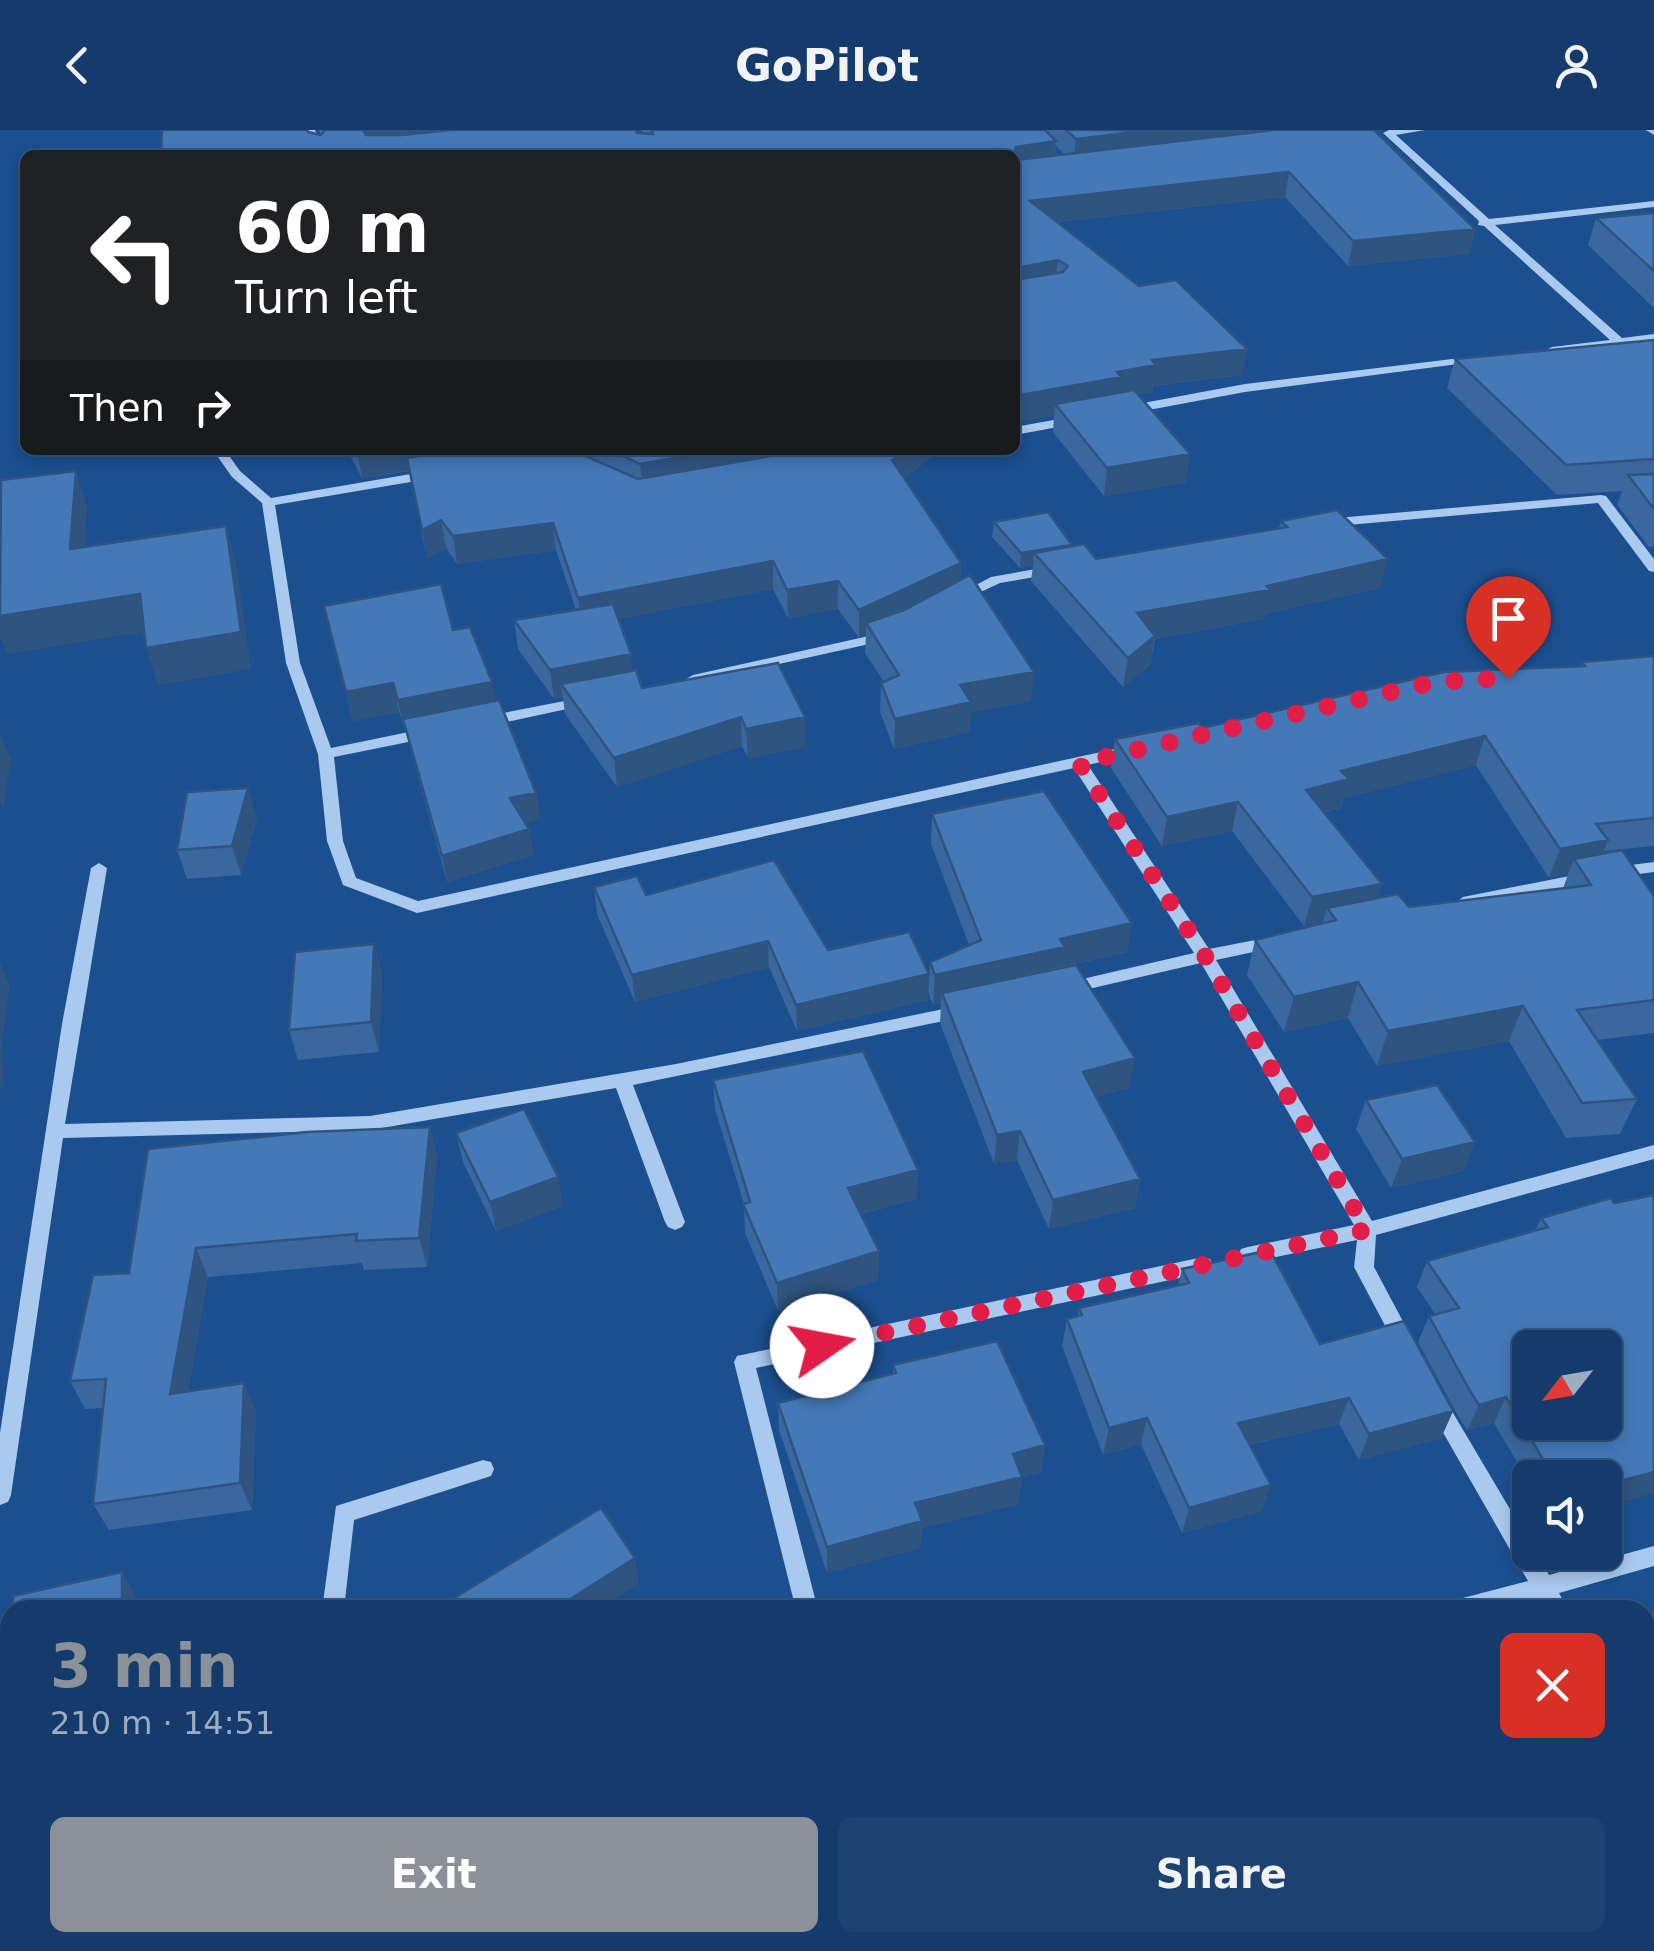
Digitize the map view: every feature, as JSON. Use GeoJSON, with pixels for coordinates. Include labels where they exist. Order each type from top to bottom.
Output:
{"type":"FeatureCollection","features":[{"type":"Feature","properties":{"kind":"street"},"geometry":{"type":"LineString","coordinates":[[1368,136],[1420,130]]}},
{"type":"Feature","properties":{"kind":"street"},"geometry":{"type":"LineString","coordinates":[[1386,132],[1482,223],[1619,342]]}},
{"type":"Feature","properties":{"kind":"street"},"geometry":{"type":"LineString","coordinates":[[1482,223],[1654,204]]}},
{"type":"Feature","properties":{"kind":"street"},"geometry":{"type":"LineString","coordinates":[[1540,352],[1654,337]]}},
{"type":"Feature","properties":{"kind":"street"},"geometry":{"type":"LineString","coordinates":[[1111,413],[1245,388],[1501,356]]}},
{"type":"Feature","properties":{"kind":"street"},"geometry":{"type":"LineString","coordinates":[[1020,430],[1092,417]]}},
{"type":"Feature","properties":{"kind":"street"},"geometry":{"type":"LineString","coordinates":[[223,455],[236,474],[268,502],[293,662],[326,754],[336,842],[349,881],[417,907],[1154,746]]}},
{"type":"Feature","properties":{"kind":"street"},"geometry":{"type":"LineString","coordinates":[[268,502],[458,470]]}},
{"type":"Feature","properties":{"kind":"street"},"geometry":{"type":"LineString","coordinates":[[1301,527],[1619,498]]}},
{"type":"Feature","properties":{"kind":"street"},"geometry":{"type":"LineString","coordinates":[[1601,499],[1654,568]]}},
{"type":"Feature","properties":{"kind":"street"},"geometry":{"type":"LineString","coordinates":[[942,608],[996,580],[1072,567]]}},
{"type":"Feature","properties":{"kind":"street"},"geometry":{"type":"LineString","coordinates":[[672,684],[864,644],[896,633]]}},
{"type":"Feature","properties":{"kind":"street"},"geometry":{"type":"LineString","coordinates":[[460,726],[595,699]]}},
{"type":"Feature","properties":{"kind":"street"},"geometry":{"type":"LineString","coordinates":[[326,754],[441,730]]}},
{"type":"Feature","properties":{"kind":"street"},"geometry":{"type":"LineString","coordinates":[[1079,763],[1205,956],[1367,1230],[1364,1267],[1411,1354]]}},
{"type":"Feature","properties":{"kind":"street"},"geometry":{"type":"LineString","coordinates":[[1438,908],[1654,866]]}},
{"type":"Feature","properties":{"kind":"street"},"geometry":{"type":"LineString","coordinates":[[0,1495],[31,1317],[68,1024],[99,868]]}},
{"type":"Feature","properties":{"kind":"street"},"geometry":{"type":"LineString","coordinates":[[1632,868],[1643,884]]}},
{"type":"Feature","properties":{"kind":"street"},"geometry":{"type":"LineString","coordinates":[[1055,990],[1302,936]]}},
{"type":"Feature","properties":{"kind":"street"},"geometry":{"type":"LineString","coordinates":[[54,1132],[370,1123],[622,1080],[979,1007]]}},
{"type":"Feature","properties":{"kind":"street"},"geometry":{"type":"LineString","coordinates":[[622,1080],[674,1222]]}},
{"type":"Feature","properties":{"kind":"street"},"geometry":{"type":"LineString","coordinates":[[804,1600],[744,1362],[1367,1230],[1654,1152]]}},
{"type":"Feature","properties":{"kind":"street"},"geometry":{"type":"LineString","coordinates":[[1429,1389],[1551,1600]]}},
{"type":"Feature","properties":{"kind":"street"},"geometry":{"type":"LineString","coordinates":[[334,1600],[344,1513],[484,1469]]}},
{"type":"Feature","properties":{"kind":"street"},"geometry":{"type":"LineString","coordinates":[[1493,1600],[1654,1556]]}},
{"type":"Feature","properties":{"kind":"building"},"geometry":{"type":"Polygon","coordinates":[[[162,130],[307,130],[321,135],[325,130],[363,130],[366,135],[402,135],[450,130],[635,130],[653,134],[651,130],[1045,130],[1056,141],[1015,150],[161,150],[162,130]]]}},
{"type":"Feature","properties":{"kind":"building"},"geometry":{"type":"Polygon","coordinates":[[[1066,130],[1151,130],[1076,139],[1066,130]]]}},
{"type":"Feature","properties":{"kind":"building"},"geometry":{"type":"Polygon","coordinates":[[[1273,130],[1374,130],[1475,229],[1353,241],[1289,172],[1030,201],[1139,286],[1176,280],[1247,349],[1152,360],[1156,365],[1117,372],[1122,377],[1020,395],[1020,279],[1063,272],[1068,266],[1058,260],[1020,267],[1020,160],[1273,130]]]}},
{"type":"Feature","properties":{"kind":"building"},"geometry":{"type":"Polygon","coordinates":[[[1654,213],[1654,271],[1596,218],[1654,213]]]}},
{"type":"Feature","properties":{"kind":"building"},"geometry":{"type":"Polygon","coordinates":[[[1654,340],[1654,459],[1566,465],[1455,359],[1654,340]]]}},
{"type":"Feature","properties":{"kind":"building"},"geometry":{"type":"Polygon","coordinates":[[[1134,390],[1190,454],[1107,468],[1055,404],[1134,390]]]}},
{"type":"Feature","properties":{"kind":"building"},"geometry":{"type":"Polygon","coordinates":[[[583,455],[638,479],[777,455],[899,455],[892,460],[961,563],[859,610],[838,581],[787,590],[773,561],[578,598],[553,523],[453,536],[441,520],[422,530],[407,458],[583,455]]]}},
{"type":"Feature","properties":{"kind":"building"},"geometry":{"type":"Polygon","coordinates":[[[621,455],[691,455],[640,464],[621,455]]]}},
{"type":"Feature","properties":{"kind":"building"},"geometry":{"type":"Polygon","coordinates":[[[76,471],[70,549],[226,526],[241,632],[146,648],[140,594],[0,616],[1,480],[76,471]]]}},
{"type":"Feature","properties":{"kind":"building"},"geometry":{"type":"Polygon","coordinates":[[[1654,474],[1654,509],[1628,475],[1654,474]]]}},
{"type":"Feature","properties":{"kind":"building"},"geometry":{"type":"Polygon","coordinates":[[[1337,510],[1388,559],[1267,586],[1270,590],[1137,613],[1155,636],[1128,658],[1034,553],[1084,544],[1096,559],[1287,527],[1281,521],[1337,510]]]}},
{"type":"Feature","properties":{"kind":"building"},"geometry":{"type":"Polygon","coordinates":[[[1048,512],[1072,545],[1021,553],[994,522],[1048,512]]]}},
{"type":"Feature","properties":{"kind":"building"},"geometry":{"type":"Polygon","coordinates":[[[970,575],[1034,672],[960,685],[971,702],[895,719],[881,683],[899,675],[866,623],[904,610],[970,575]]]}},
{"type":"Feature","properties":{"kind":"building"},"geometry":{"type":"Polygon","coordinates":[[[441,584],[453,630],[470,627],[492,682],[398,700],[393,683],[346,692],[324,606],[441,584]]]}},
{"type":"Feature","properties":{"kind":"building"},"geometry":{"type":"Polygon","coordinates":[[[613,604],[631,654],[550,670],[514,620],[613,604]]]}},
{"type":"Feature","properties":{"kind":"building"},"geometry":{"type":"Polygon","coordinates":[[[1654,656],[1654,818],[1596,824],[1608,840],[1560,849],[1485,736],[1341,771],[1349,779],[1306,790],[1382,884],[1312,897],[1238,802],[1167,817],[1115,739],[1199,723],[1202,728],[1444,672],[1585,666],[1582,662],[1654,656]]]}},
{"type":"Feature","properties":{"kind":"building"},"geometry":{"type":"Polygon","coordinates":[[[778,663],[805,717],[746,729],[741,717],[614,758],[561,684],[636,670],[642,688],[778,663]]]}},
{"type":"Feature","properties":{"kind":"building"},"geometry":{"type":"Polygon","coordinates":[[[499,700],[536,793],[510,798],[529,829],[442,856],[403,719],[499,700]]]}},
{"type":"Feature","properties":{"kind":"building"},"geometry":{"type":"Polygon","coordinates":[[[248,788],[232,846],[177,850],[187,792],[248,788]]]}},
{"type":"Feature","properties":{"kind":"building"},"geometry":{"type":"Polygon","coordinates":[[[1044,791],[1132,923],[1060,939],[1065,947],[935,975],[930,962],[981,940],[932,814],[1044,791]]]}},
{"type":"Feature","properties":{"kind":"building"},"geometry":{"type":"Polygon","coordinates":[[[1622,850],[1654,896],[1654,1000],[1577,1010],[1637,1099],[1582,1103],[1523,1006],[1388,1031],[1358,982],[1294,997],[1255,940],[1336,920],[1327,908],[1398,894],[1409,907],[1591,885],[1574,859],[1622,850]]]}},
{"type":"Feature","properties":{"kind":"building"},"geometry":{"type":"Polygon","coordinates":[[[774,860],[828,950],[909,932],[929,974],[796,1005],[768,941],[632,975],[594,887],[637,876],[646,895],[774,860]]]}},
{"type":"Feature","properties":{"kind":"building"},"geometry":{"type":"Polygon","coordinates":[[[374,944],[371,1022],[289,1030],[295,952],[374,944]]]}},
{"type":"Feature","properties":{"kind":"building"},"geometry":{"type":"Polygon","coordinates":[[[1076,965],[1135,1058],[1083,1072],[1140,1179],[1053,1200],[1020,1131],[997,1135],[942,993],[1076,965]]]}},
{"type":"Feature","properties":{"kind":"building"},"geometry":{"type":"Polygon","coordinates":[[[863,1051],[918,1170],[848,1188],[879,1251],[777,1283],[743,1204],[750,1202],[713,1080],[863,1051]]]}},
{"type":"Feature","properties":{"kind":"building"},"geometry":{"type":"Polygon","coordinates":[[[1437,1085],[1475,1142],[1402,1159],[1366,1100],[1437,1085]]]}},
{"type":"Feature","properties":{"kind":"building"},"geometry":{"type":"Polygon","coordinates":[[[524,1109],[558,1177],[490,1202],[456,1133],[524,1109]]]}},
{"type":"Feature","properties":{"kind":"building"},"geometry":{"type":"Polygon","coordinates":[[[430,1127],[419,1238],[356,1241],[357,1234],[196,1248],[170,1394],[244,1383],[240,1483],[93,1504],[106,1379],[70,1381],[93,1275],[129,1273],[148,1149],[307,1132],[430,1127]]]}},
{"type":"Feature","properties":{"kind":"building"},"geometry":{"type":"Polygon","coordinates":[[[1654,1195],[1654,1472],[1622,1480],[1622,1460],[1543,1460],[1531,1440],[1622,1440],[1622,1330],[1512,1330],[1512,1407],[1506,1397],[1479,1405],[1429,1316],[1459,1308],[1427,1261],[1548,1227],[1541,1218],[1611,1198],[1614,1203],[1654,1195]]]}},
{"type":"Feature","properties":{"kind":"building"},"geometry":{"type":"Polygon","coordinates":[[[1270,1250],[1320,1344],[1404,1321],[1453,1411],[1369,1434],[1349,1398],[1238,1423],[1271,1485],[1189,1508],[1147,1418],[1109,1428],[1067,1319],[1082,1315],[1079,1308],[1189,1283],[1182,1269],[1270,1250]]]}},
{"type":"Feature","properties":{"kind":"building"},"geometry":{"type":"Polygon","coordinates":[[[997,1341],[1045,1445],[1013,1454],[1022,1477],[915,1503],[922,1521],[827,1547],[778,1403],[896,1373],[893,1365],[997,1341]]]}},
{"type":"Feature","properties":{"kind":"building"},"geometry":{"type":"Polygon","coordinates":[[[601,1508],[635,1558],[569,1600],[451,1600],[601,1508]]]}},
{"type":"Feature","properties":{"kind":"building"},"geometry":{"type":"Polygon","coordinates":[[[122,1572],[122,1600],[13,1600],[13,1596],[122,1572]]]}},
{"type":"Feature","properties":{"kind":"route"},"geometry":{"type":"LineString","coordinates":[[822,1346],[1367,1230],[1205,956],[1079,763],[1435,682],[1508,678]]}}]}
